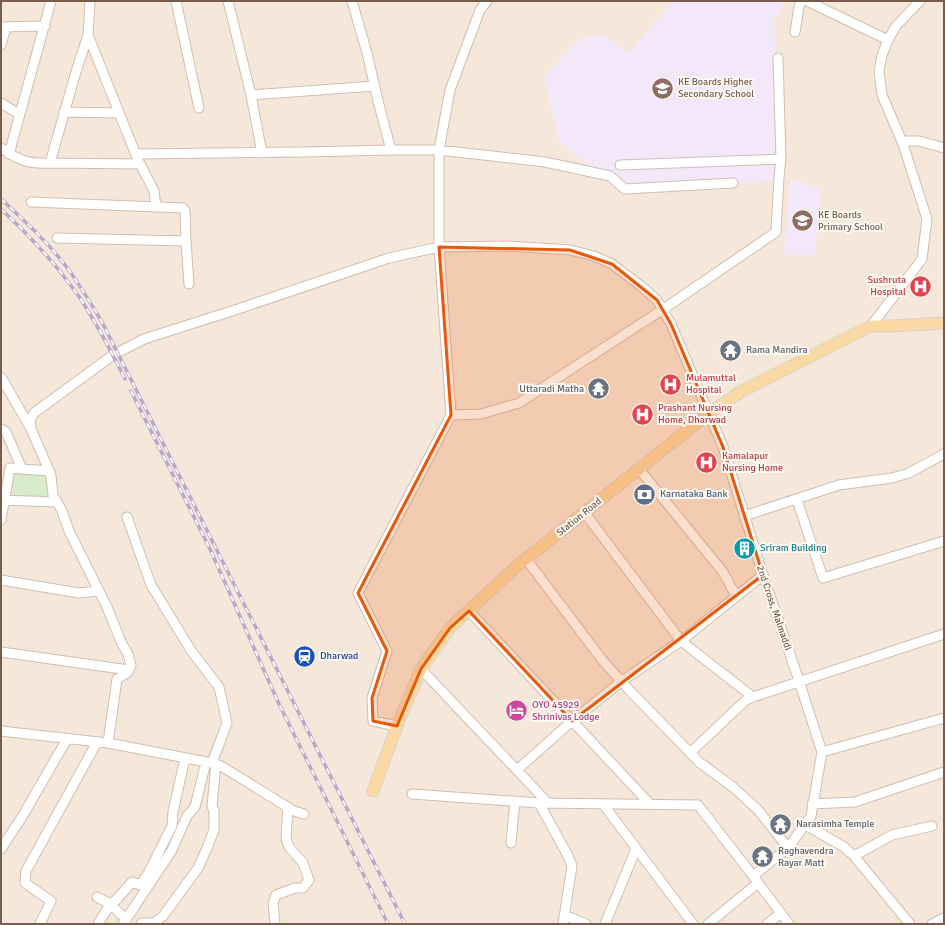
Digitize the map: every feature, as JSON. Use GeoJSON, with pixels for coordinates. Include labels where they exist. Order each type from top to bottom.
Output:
{"type":"FeatureCollection","features":[{"type":"Feature","properties":{"kind":"main road"},"geometry":{"type":"LineString","coordinates":[[871,326],[944,324]]}},
{"type":"Feature","properties":{"kind":"main road","name":"Station Road"},"geometry":{"type":"LineString","coordinates":[[373,791],[397,726],[421,669],[450,628],[517,566],[708,414],[742,391],[871,326]]}},
{"type":"Feature","properties":{"kind":"street"},"geometry":{"type":"LineString","coordinates":[[51,1],[20,114],[5,151],[21,160],[31,163],[140,164]]}},
{"type":"Feature","properties":{"kind":"street"},"geometry":{"type":"LineString","coordinates":[[50,163],[75,75],[88,36],[90,1]]}},
{"type":"Feature","properties":{"kind":"street"},"geometry":{"type":"LineString","coordinates":[[176,1],[199,108]]}},
{"type":"Feature","properties":{"kind":"street"},"geometry":{"type":"LineString","coordinates":[[228,1],[251,95],[262,153]]}},
{"type":"Feature","properties":{"kind":"street"},"geometry":{"type":"LineString","coordinates":[[352,1],[367,53],[391,150]]}},
{"type":"Feature","properties":{"kind":"street"},"geometry":{"type":"LineString","coordinates":[[397,726],[373,721],[372,698],[387,651],[358,593],[451,414],[439,247],[438,150],[450,90],[480,10],[487,1]]}},
{"type":"Feature","properties":{"kind":"street"},"geometry":{"type":"LineString","coordinates":[[795,32],[800,1]]}},
{"type":"Feature","properties":{"kind":"street"},"geometry":{"type":"LineString","coordinates":[[807,1],[888,40]]}},
{"type":"Feature","properties":{"kind":"street"},"geometry":{"type":"LineString","coordinates":[[871,326],[922,259],[927,219],[902,141],[882,95],[880,72],[882,56],[888,40],[896,26],[920,1]]}},
{"type":"Feature","properties":{"kind":"street"},"geometry":{"type":"LineString","coordinates":[[1,45],[4,27],[45,26]]}},
{"type":"Feature","properties":{"kind":"street"},"geometry":{"type":"LineString","coordinates":[[88,36],[140,164],[154,191],[156,207]]}},
{"type":"Feature","properties":{"kind":"street"},"geometry":{"type":"LineString","coordinates":[[451,414],[481,414],[519,403],[662,310],[776,232],[779,177],[782,159],[778,58]]}},
{"type":"Feature","properties":{"kind":"street"},"geometry":{"type":"LineString","coordinates":[[251,95],[375,86]]}},
{"type":"Feature","properties":{"kind":"street"},"geometry":{"type":"LineString","coordinates":[[1,103],[20,114]]}},
{"type":"Feature","properties":{"kind":"street"},"geometry":{"type":"LineString","coordinates":[[64,112],[119,113]]}},
{"type":"Feature","properties":{"kind":"street"},"geometry":{"type":"LineString","coordinates":[[902,141],[919,141],[944,148]]}},
{"type":"Feature","properties":{"kind":"street"},"geometry":{"type":"LineString","coordinates":[[136,154],[438,150],[552,164],[610,176],[625,189],[733,184]]}},
{"type":"Feature","properties":{"kind":"street"},"geometry":{"type":"LineString","coordinates":[[620,165],[782,159]]}},
{"type":"Feature","properties":{"kind":"street"},"geometry":{"type":"LineString","coordinates":[[31,202],[184,208],[189,284]]}},
{"type":"Feature","properties":{"kind":"street"},"geometry":{"type":"LineString","coordinates":[[57,238],[186,241]]}},
{"type":"Feature","properties":{"kind":"street","name":"2nd Cross, Malmaddi"},"geometry":{"type":"LineString","coordinates":[[31,429],[30,420],[34,413],[113,355],[144,339],[389,258],[439,247],[508,246],[570,250],[594,256],[612,264],[641,286],[656,300],[671,324],[723,447],[763,575],[800,682],[822,752],[811,816],[788,848],[708,924]]}},
{"type":"Feature","properties":{"kind":"street"},"geometry":{"type":"LineString","coordinates":[[1,377],[31,429],[51,475],[53,495],[128,654],[131,666],[127,673],[117,678],[108,743]]}},
{"type":"Feature","properties":{"kind":"street"},"geometry":{"type":"LineString","coordinates":[[1,429],[6,432],[22,469]]}},
{"type":"Feature","properties":{"kind":"street"},"geometry":{"type":"LineString","coordinates":[[744,516],[797,500],[839,485],[892,478],[909,473],[944,454]]}},
{"type":"Feature","properties":{"kind":"street"},"geometry":{"type":"LineString","coordinates":[[1,520],[3,500],[10,468],[49,471]]}},
{"type":"Feature","properties":{"kind":"street"},"geometry":{"type":"LineString","coordinates":[[639,468],[723,572],[736,596]]}},
{"type":"Feature","properties":{"kind":"street"},"geometry":{"type":"LineString","coordinates":[[3,500],[57,502]]}},
{"type":"Feature","properties":{"kind":"street"},"geometry":{"type":"LineString","coordinates":[[797,500],[823,578],[944,541]]}},
{"type":"Feature","properties":{"kind":"street"},"geometry":{"type":"LineString","coordinates":[[584,512],[681,641],[753,696]]}},
{"type":"Feature","properties":{"kind":"street"},"geometry":{"type":"LineString","coordinates":[[97,896],[110,904],[125,921],[172,850],[186,816],[195,807],[227,723],[219,687],[192,652],[151,585],[127,517]]}},
{"type":"Feature","properties":{"kind":"street"},"geometry":{"type":"LineString","coordinates":[[526,560],[603,661],[632,694],[699,762],[733,787],[758,810],[788,848]]}},
{"type":"Feature","properties":{"kind":"street"},"geometry":{"type":"LineString","coordinates":[[517,770],[572,721],[622,681],[681,641],[763,575]]}},
{"type":"Feature","properties":{"kind":"street"},"geometry":{"type":"LineString","coordinates":[[1,580],[79,593],[99,591]]}},
{"type":"Feature","properties":{"kind":"street"},"geometry":{"type":"LineString","coordinates":[[469,611],[650,804]]}},
{"type":"Feature","properties":{"kind":"street"},"geometry":{"type":"LineString","coordinates":[[690,753],[746,700],[753,696],[944,634]]}},
{"type":"Feature","properties":{"kind":"street"},"geometry":{"type":"LineString","coordinates":[[1,652],[128,670]]}},
{"type":"Feature","properties":{"kind":"street"},"geometry":{"type":"LineString","coordinates":[[421,669],[517,770],[544,803],[572,866],[563,924]]}},
{"type":"Feature","properties":{"kind":"street"},"geometry":{"type":"LineString","coordinates":[[822,752],[944,718]]}},
{"type":"Feature","properties":{"kind":"street"},"geometry":{"type":"LineString","coordinates":[[1,731],[108,743],[212,763],[294,811],[304,814]]}},
{"type":"Feature","properties":{"kind":"street"},"geometry":{"type":"LineString","coordinates":[[1,849],[22,817],[67,738]]}},
{"type":"Feature","properties":{"kind":"street"},"geometry":{"type":"LineString","coordinates":[[40,924],[51,901],[25,883],[26,871],[97,742]]}},
{"type":"Feature","properties":{"kind":"street"},"geometry":{"type":"LineString","coordinates":[[98,924],[110,904],[116,900],[132,882],[140,885],[148,874],[172,826],[173,812],[185,758]]}},
{"type":"Feature","properties":{"kind":"street"},"geometry":{"type":"LineString","coordinates":[[141,924],[142,922],[154,923],[163,916],[198,868],[207,848],[214,830],[214,811],[212,806],[212,763]]}},
{"type":"Feature","properties":{"kind":"street"},"geometry":{"type":"LineString","coordinates":[[812,804],[855,802],[944,772]]}},
{"type":"Feature","properties":{"kind":"street"},"geometry":{"type":"LineString","coordinates":[[412,794],[544,803],[698,805],[789,924]]}},
{"type":"Feature","properties":{"kind":"street"},"geometry":{"type":"LineString","coordinates":[[511,843],[514,801]]}},
{"type":"Feature","properties":{"kind":"street"},"geometry":{"type":"LineString","coordinates":[[603,804],[693,924]]}},
{"type":"Feature","properties":{"kind":"street"},"geometry":{"type":"LineString","coordinates":[[275,924],[273,903],[276,895],[295,888],[303,888],[309,880],[303,863],[289,847],[286,839],[288,807]]}},
{"type":"Feature","properties":{"kind":"street"},"geometry":{"type":"LineString","coordinates":[[804,824],[844,847],[854,856],[910,924]]}},
{"type":"Feature","properties":{"kind":"street"},"geometry":{"type":"LineString","coordinates":[[854,856],[892,835],[932,826]]}},
{"type":"Feature","properties":{"kind":"street"},"geometry":{"type":"LineString","coordinates":[[605,924],[636,849]]}},
{"type":"Feature","properties":{"kind":"street"},"geometry":{"type":"LineString","coordinates":[[767,924],[781,913]]}},
{"type":"Feature","properties":{"kind":"street"},"geometry":{"type":"LineString","coordinates":[[564,914],[586,924]]}},
{"type":"Feature","properties":{"kind":"street"},"geometry":{"type":"LineString","coordinates":[[932,924],[944,918]]}},
{"type":"Feature","properties":{"kind":"highlighted area"},"geometry":{"type":"Polygon","coordinates":[[[439,247],[570,250],[612,264],[657,300],[671,324],[723,447],[763,575],[572,721],[469,611],[450,628],[421,669],[397,726],[373,721],[372,698],[387,651],[358,593],[451,415],[439,247]]]}},
{"type":"Feature","properties":{"kind":"shaded area"},"geometry":{"type":"Polygon","coordinates":[[[1,1],[944,1],[944,924],[1,924],[1,1]]]}},
{"type":"Feature","properties":{"kind":"shaded area","name":"KE Boards Higher Secondary School"},"geometry":{"type":"Polygon","coordinates":[[[677,1],[786,1],[774,18],[777,99],[784,180],[650,190],[620,189],[559,142],[544,77],[581,37],[603,35],[628,53],[670,5],[677,1]]]}},
{"type":"Feature","properties":{"kind":"shaded area","name":"KE Boards Primary School"},"geometry":{"type":"Polygon","coordinates":[[[791,180],[821,188],[815,255],[784,254],[791,180]]]}},
{"type":"Feature","properties":{"kind":"green space"},"geometry":{"type":"Polygon","coordinates":[[[10,468],[49,471],[57,502],[5,500],[10,468]]]}},
{"type":"Feature","properties":{"kind":"railway"},"geometry":{"type":"LineString","coordinates":[[1,199],[20,216],[55,253],[71,273],[102,322],[405,924]]}},
{"type":"Feature","properties":{"kind":"railway"},"geometry":{"type":"LineString","coordinates":[[1,209],[43,251],[80,298],[125,379]]}},
{"type":"Feature","properties":{"kind":"railway"},"geometry":{"type":"LineString","coordinates":[[131,391],[210,549],[279,704],[388,924]]}},
{"type":"Feature","properties":{"kind":"place","name":"KE Boards Higher Secondary School"},"geometry":{"type":"Point","coordinates":[662,88]}},
{"type":"Feature","properties":{"kind":"place","name":"KE Boards Primary School"},"geometry":{"type":"Point","coordinates":[803,221]}},
{"type":"Feature","properties":{"kind":"place","name":"Sushruta Hospital"},"geometry":{"type":"Point","coordinates":[921,286]}},
{"type":"Feature","properties":{"kind":"place","name":"Rama Mandira"},"geometry":{"type":"Point","coordinates":[731,350]}},
{"type":"Feature","properties":{"kind":"place","name":"Mulamuttal Hospital"},"geometry":{"type":"Point","coordinates":[671,384]}},
{"type":"Feature","properties":{"kind":"place","name":"Uttaradi Matha"},"geometry":{"type":"Point","coordinates":[599,389]}},
{"type":"Feature","properties":{"kind":"place","name":"Prashant Nursing Home, Dharwad"},"geometry":{"type":"Point","coordinates":[642,414]}},
{"type":"Feature","properties":{"kind":"place","name":"Kamalapur Nursing Home"},"geometry":{"type":"Point","coordinates":[706,462]}},
{"type":"Feature","properties":{"kind":"place","name":"Karnataka Bank"},"geometry":{"type":"Point","coordinates":[645,494]}},
{"type":"Feature","properties":{"kind":"place","name":"Sriram Building"},"geometry":{"type":"Point","coordinates":[744,548]}},
{"type":"Feature","properties":{"kind":"place","name":"Dharwad"},"geometry":{"type":"Point","coordinates":[305,656]}},
{"type":"Feature","properties":{"kind":"place","name":"OYO 45929 Shrinivas Lodge"},"geometry":{"type":"Point","coordinates":[516,711]}},
{"type":"Feature","properties":{"kind":"place","name":"Narasimha Temple"},"geometry":{"type":"Point","coordinates":[781,824]}},
{"type":"Feature","properties":{"kind":"place","name":"Raghavendra Rayar Matt"},"geometry":{"type":"Point","coordinates":[763,857]}}]}
